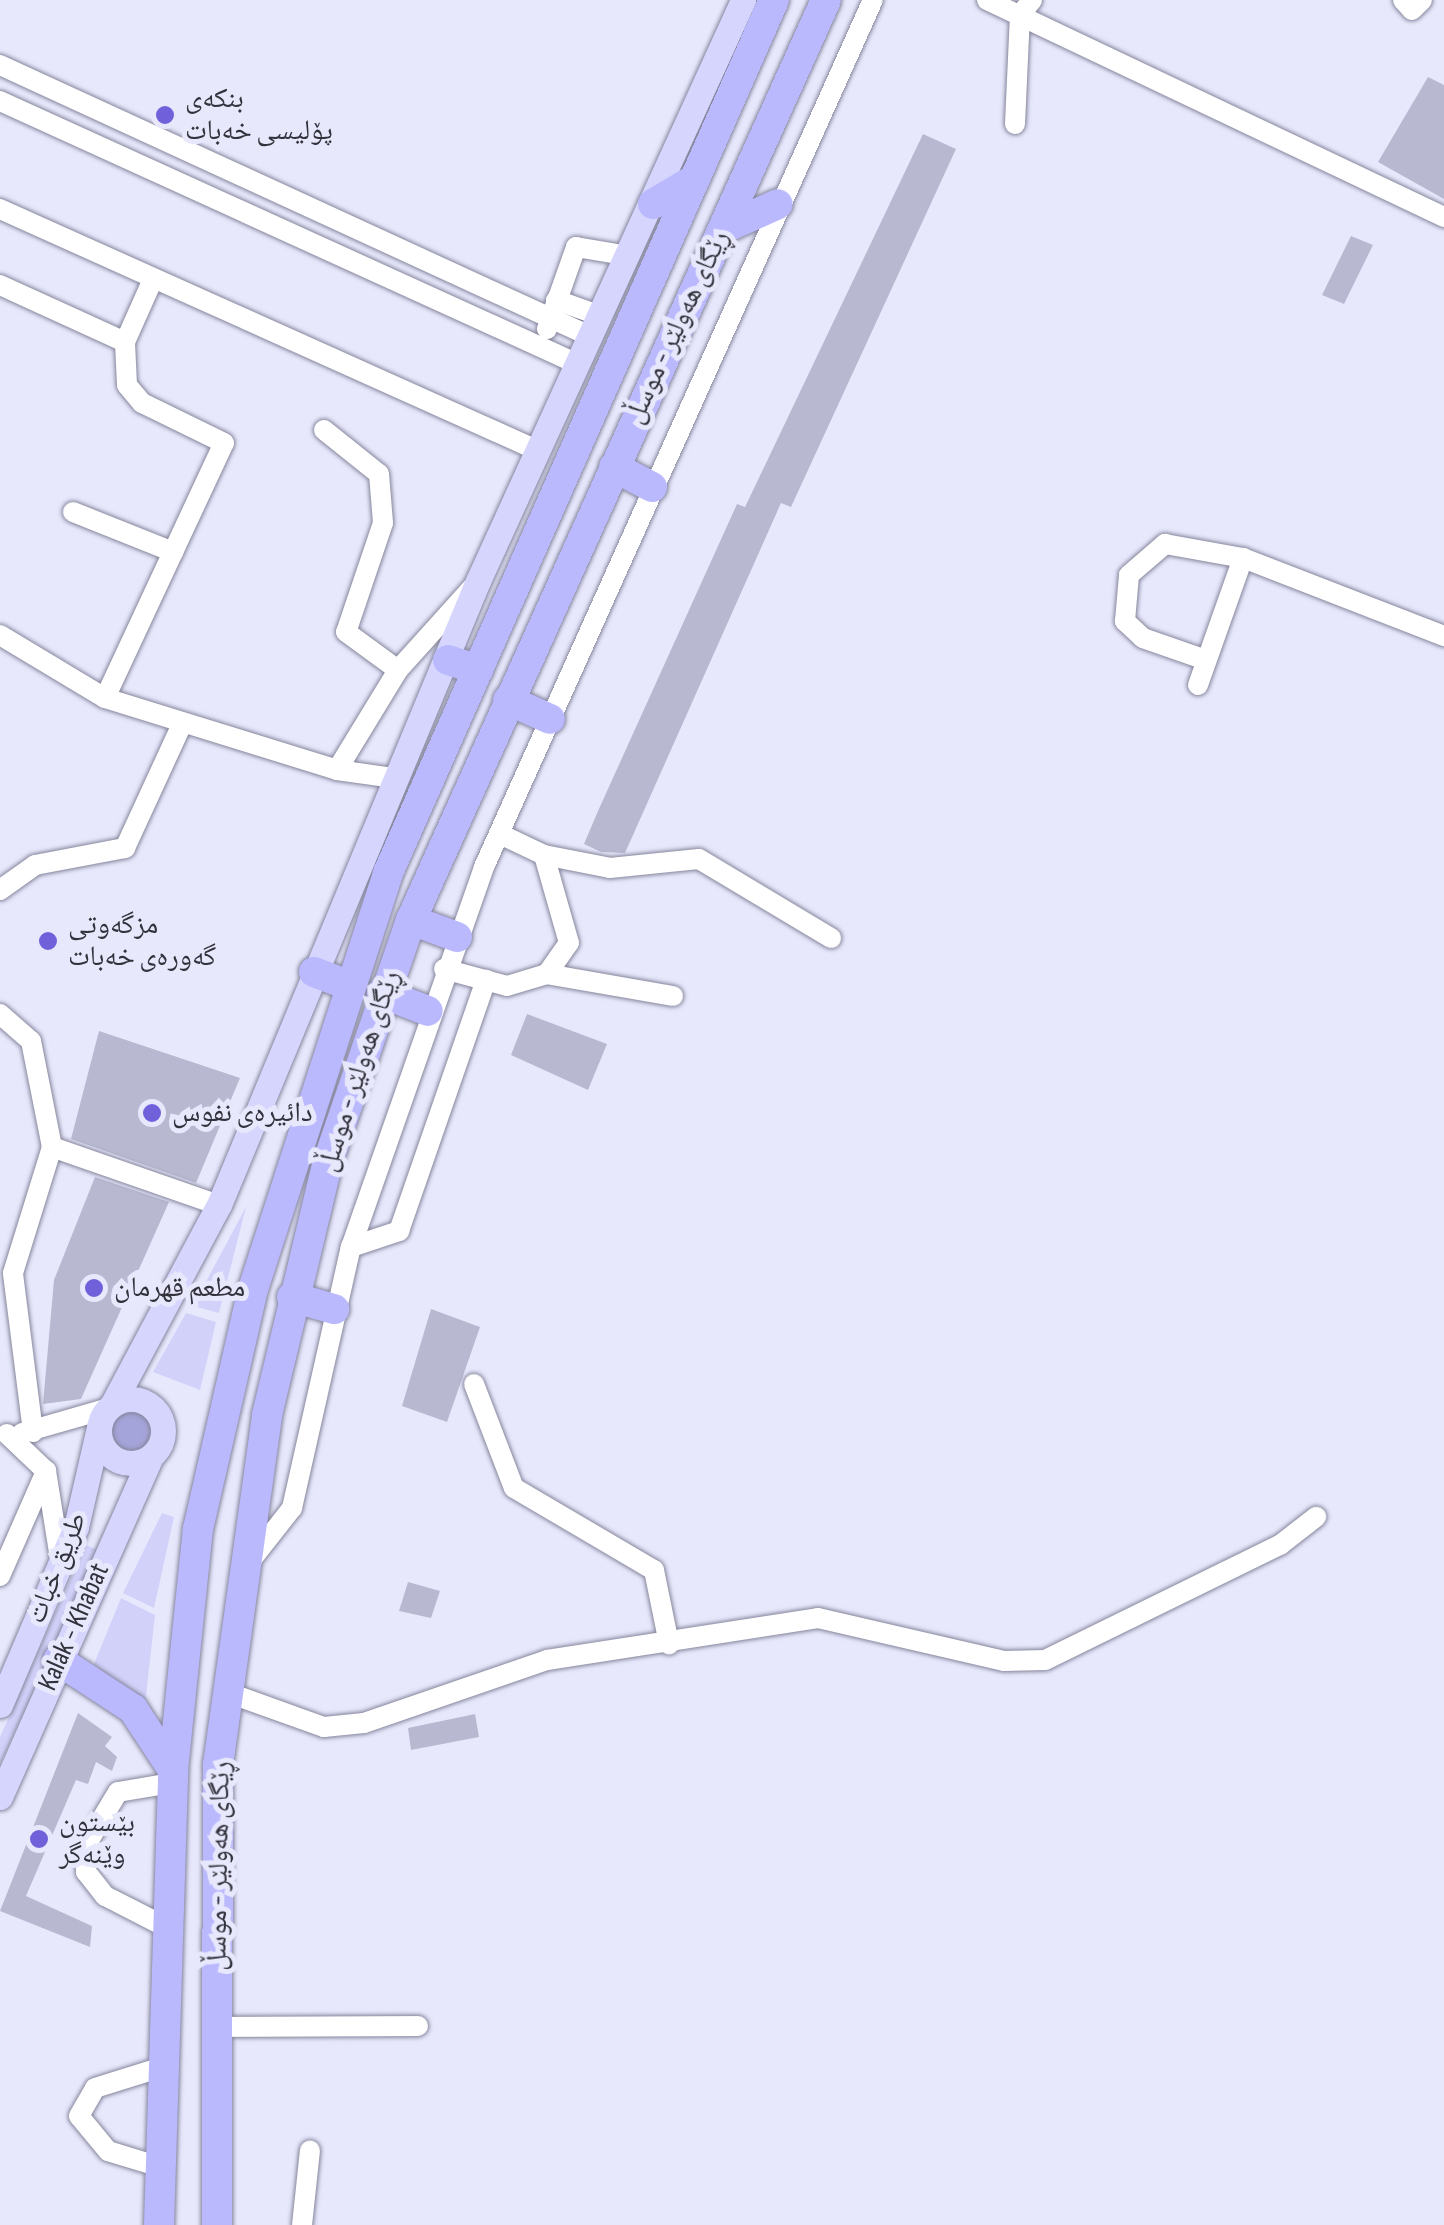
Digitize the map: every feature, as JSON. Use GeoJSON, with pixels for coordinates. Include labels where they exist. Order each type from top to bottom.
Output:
{"type":"FeatureCollection","features":[{"type":"Feature","properties":{"kind":"highway","name":"ڕێگای هەولێر - موسڵ"},"geometry":{"type":"LineString","coordinates":[[159,2225],[162,1925],[172,1776],[198,1528],[253,1289],[345,984],[478,670],[774,0]]}},
{"type":"Feature","properties":{"kind":"highway","name":"ڕێگای هەولێر - موسڵ"},"geometry":{"type":"LineString","coordinates":[[217,2225],[218,1764],[245,1556],[292,1298],[382,993],[410,920],[826,0]]}},
{"type":"Feature","properties":{"kind":"highway"},"geometry":{"type":"LineString","coordinates":[[652,204],[695,179]]}},
{"type":"Feature","properties":{"kind":"highway"},"geometry":{"type":"LineString","coordinates":[[723,228],[778,204]]}},
{"type":"Feature","properties":{"kind":"highway"},"geometry":{"type":"LineString","coordinates":[[614,467],[652,487]]}},
{"type":"Feature","properties":{"kind":"highway"},"geometry":{"type":"LineString","coordinates":[[448,660],[478,670]]}},
{"type":"Feature","properties":{"kind":"highway"},"geometry":{"type":"LineString","coordinates":[[508,700],[550,718]]}},
{"type":"Feature","properties":{"kind":"highway"},"geometry":{"type":"LineString","coordinates":[[410,920],[457,937]]}},
{"type":"Feature","properties":{"kind":"highway"},"geometry":{"type":"LineString","coordinates":[[314,972],[345,984]]}},
{"type":"Feature","properties":{"kind":"highway"},"geometry":{"type":"LineString","coordinates":[[382,993],[428,1011]]}},
{"type":"Feature","properties":{"kind":"highway"},"geometry":{"type":"LineString","coordinates":[[292,1298],[334,1309]]}},
{"type":"Feature","properties":{"kind":"highway"},"geometry":{"type":"LineString","coordinates":[[198,1528],[245,1556]]}},
{"type":"Feature","properties":{"kind":"highway"},"geometry":{"type":"LineString","coordinates":[[58,1660],[134,1709],[172,1776]]}},
{"type":"Feature","properties":{"kind":"main road","name":"طريق خبات"},"geometry":{"type":"LineString","coordinates":[[0,1705],[60,1564],[107,1413],[219,1205],[478,581],[743,0]]}},
{"type":"Feature","properties":{"kind":"main road"},"geometry":{"type":"LineString","coordinates":[[136,1399],[158,1412],[164,1436],[150,1458],[118,1461],[107,1413],[136,1399]]}},
{"type":"Feature","properties":{"kind":"main road","name":"Kalak - Khabat"},"geometry":{"type":"LineString","coordinates":[[0,1798],[150,1458]]}},
{"type":"Feature","properties":{"kind":"street"},"geometry":{"type":"LineString","coordinates":[[245,1556],[292,1508],[351,1247],[444,968],[652,487],[873,0]]}},
{"type":"Feature","properties":{"kind":"street"},"geometry":{"type":"LineString","coordinates":[[987,0],[1026,8],[1444,217]]}},
{"type":"Feature","properties":{"kind":"street"},"geometry":{"type":"LineString","coordinates":[[1404,0],[1412,10],[1422,0]]}},
{"type":"Feature","properties":{"kind":"street"},"geometry":{"type":"LineString","coordinates":[[1014,124],[1026,8]]}},
{"type":"Feature","properties":{"kind":"street"},"geometry":{"type":"LineString","coordinates":[[0,64],[102,113],[596,327]]}},
{"type":"Feature","properties":{"kind":"street"},"geometry":{"type":"LineString","coordinates":[[0,101],[578,364]]}},
{"type":"Feature","properties":{"kind":"street"},"geometry":{"type":"LineString","coordinates":[[90,143],[102,113]]}},
{"type":"Feature","properties":{"kind":"street"},"geometry":{"type":"LineString","coordinates":[[2,214],[539,451]]}},
{"type":"Feature","properties":{"kind":"street"},"geometry":{"type":"LineString","coordinates":[[542,348],[576,247],[629,256]]}},
{"type":"Feature","properties":{"kind":"street"},"geometry":{"type":"LineString","coordinates":[[105,698],[224,443],[142,403],[127,385],[125,342],[153,279]]}},
{"type":"Feature","properties":{"kind":"street"},"geometry":{"type":"LineString","coordinates":[[0,285],[125,342]]}},
{"type":"Feature","properties":{"kind":"street"},"geometry":{"type":"LineString","coordinates":[[324,430],[379,474],[383,522],[346,632],[398,670]]}},
{"type":"Feature","properties":{"kind":"street"},"geometry":{"type":"LineString","coordinates":[[73,512],[173,552]]}},
{"type":"Feature","properties":{"kind":"street"},"geometry":{"type":"LineString","coordinates":[[1206,660],[1143,638],[1125,621],[1129,575],[1165,544],[1243,558],[1444,636]]}},
{"type":"Feature","properties":{"kind":"street"},"geometry":{"type":"LineString","coordinates":[[1198,685],[1243,558]]}},
{"type":"Feature","properties":{"kind":"street"},"geometry":{"type":"LineString","coordinates":[[336,770],[398,670],[478,581]]}},
{"type":"Feature","properties":{"kind":"street"},"geometry":{"type":"LineString","coordinates":[[0,635],[105,698],[336,770],[394,778]]}},
{"type":"Feature","properties":{"kind":"street"},"geometry":{"type":"LineString","coordinates":[[0,890],[35,864],[125,848],[182,724]]}},
{"type":"Feature","properties":{"kind":"street"},"geometry":{"type":"LineString","coordinates":[[500,834],[544,856],[610,868],[698,859],[831,938]]}},
{"type":"Feature","properties":{"kind":"street"},"geometry":{"type":"LineString","coordinates":[[544,856],[569,943],[547,974]]}},
{"type":"Feature","properties":{"kind":"street"},"geometry":{"type":"LineString","coordinates":[[444,968],[507,986],[547,974],[673,996]]}},
{"type":"Feature","properties":{"kind":"street"},"geometry":{"type":"LineString","coordinates":[[351,1247],[398,1231],[486,980]]}},
{"type":"Feature","properties":{"kind":"street"},"geometry":{"type":"LineString","coordinates":[[0,1014],[31,1041],[52,1147],[13,1273],[33,1432]]}},
{"type":"Feature","properties":{"kind":"street"},"geometry":{"type":"LineString","coordinates":[[52,1147],[219,1205]]}},
{"type":"Feature","properties":{"kind":"street"},"geometry":{"type":"LineString","coordinates":[[474,1384],[514,1488],[654,1570],[669,1644]]}},
{"type":"Feature","properties":{"kind":"street"},"geometry":{"type":"LineString","coordinates":[[4,1435],[33,1432],[107,1413]]}},
{"type":"Feature","properties":{"kind":"street"},"geometry":{"type":"LineString","coordinates":[[4,1435],[46,1471],[60,1564]]}},
{"type":"Feature","properties":{"kind":"street"},"geometry":{"type":"LineString","coordinates":[[0,1576],[46,1471]]}},
{"type":"Feature","properties":{"kind":"street"},"geometry":{"type":"LineString","coordinates":[[228,1693],[324,1727],[364,1723],[547,1660],[818,1618],[1004,1661],[1045,1660],[1280,1546],[1316,1517]]}},
{"type":"Feature","properties":{"kind":"street"},"geometry":{"type":"LineString","coordinates":[[162,1925],[104,1896],[86,1872],[86,1845],[118,1792],[172,1776]]}},
{"type":"Feature","properties":{"kind":"street"},"geometry":{"type":"LineString","coordinates":[[216,2027],[418,2026]]}},
{"type":"Feature","properties":{"kind":"street"},"geometry":{"type":"LineString","coordinates":[[157,2166],[108,2152],[79,2116],[95,2088],[159,2068]]}},
{"type":"Feature","properties":{"kind":"street"},"geometry":{"type":"LineString","coordinates":[[302,2225],[310,2150]]}},
{"type":"Feature","properties":{"kind":"shaded area"},"geometry":{"type":"Polygon","coordinates":[[[246,1207],[219,1313],[193,1306],[246,1207]]]}},
{"type":"Feature","properties":{"kind":"shaded area"},"geometry":{"type":"Polygon","coordinates":[[[186,1313],[216,1322],[200,1390],[153,1372],[186,1313]]]}},
{"type":"Feature","properties":{"kind":"shaded area"},"geometry":{"type":"Polygon","coordinates":[[[133,1408],[150,1415],[157,1432],[150,1449],[133,1456],[116,1449],[109,1432],[116,1415],[133,1408]]]}},
{"type":"Feature","properties":{"kind":"shaded area"},"geometry":{"type":"Polygon","coordinates":[[[162,1513],[174,1517],[154,1608],[123,1593],[162,1513]]]}},
{"type":"Feature","properties":{"kind":"shaded area"},"geometry":{"type":"Polygon","coordinates":[[[86,1545],[98,1550],[0,1764],[0,1737],[86,1545]]]}},
{"type":"Feature","properties":{"kind":"shaded area"},"geometry":{"type":"Polygon","coordinates":[[[121,1598],[155,1615],[145,1705],[94,1664],[121,1598]]]}},
{"type":"Feature","properties":{"kind":"building"},"geometry":{"type":"Polygon","coordinates":[[[1428,77],[1444,85],[1444,199],[1378,162],[1428,77]]]}},
{"type":"Feature","properties":{"kind":"building"},"geometry":{"type":"Polygon","coordinates":[[[923,134],[956,149],[791,507],[781,503],[625,853],[601,852],[584,844],[598,811],[737,504],[745,507],[923,134]]]}},
{"type":"Feature","properties":{"kind":"building"},"geometry":{"type":"Polygon","coordinates":[[[1351,236],[1373,245],[1344,304],[1322,295],[1351,236]]]}},
{"type":"Feature","properties":{"kind":"building"},"geometry":{"type":"Polygon","coordinates":[[[527,1014],[607,1044],[588,1090],[511,1055],[527,1014]]]}},
{"type":"Feature","properties":{"kind":"building","name":"دائیرەی نفوس"},"geometry":{"type":"Polygon","coordinates":[[[99,1031],[240,1078],[196,1183],[71,1139],[99,1031]]]}},
{"type":"Feature","properties":{"kind":"building","name":"مطعم قهرمان"},"geometry":{"type":"Polygon","coordinates":[[[95,1177],[169,1202],[81,1399],[43,1404],[54,1280],[95,1177]]]}},
{"type":"Feature","properties":{"kind":"building"},"geometry":{"type":"Polygon","coordinates":[[[431,1309],[480,1327],[447,1422],[402,1406],[431,1309]]]}},
{"type":"Feature","properties":{"kind":"building"},"geometry":{"type":"Polygon","coordinates":[[[408,1582],[440,1591],[431,1618],[399,1611],[408,1582]]]}},
{"type":"Feature","properties":{"kind":"building","name":"بێستون وێنەگر"},"geometry":{"type":"Polygon","coordinates":[[[78,1713],[112,1737],[105,1746],[117,1757],[112,1771],[96,1762],[88,1784],[76,1780],[26,1896],[92,1926],[90,1947],[0,1911],[78,1713]]]}},
{"type":"Feature","properties":{"kind":"building"},"geometry":{"type":"Polygon","coordinates":[[[475,1714],[479,1737],[411,1750],[408,1728],[475,1714]]]}},
{"type":"Feature","properties":{"kind":"place","name":"بنکەی پۆلیسی خەبات"},"geometry":{"type":"Point","coordinates":[165,115]}},
{"type":"Feature","properties":{"kind":"place","name":"مزگەوتى گەورەى خەبات"},"geometry":{"type":"Point","coordinates":[48,941]}},
{"type":"Feature","properties":{"kind":"place","name":"دائیرەی نفوس"},"geometry":{"type":"Point","coordinates":[152,1113]}},
{"type":"Feature","properties":{"kind":"place","name":"مطعم قهرمان"},"geometry":{"type":"Point","coordinates":[94,1288]}},
{"type":"Feature","properties":{"kind":"place","name":"بێستون وێنەگر"},"geometry":{"type":"Point","coordinates":[39,1839]}}]}
